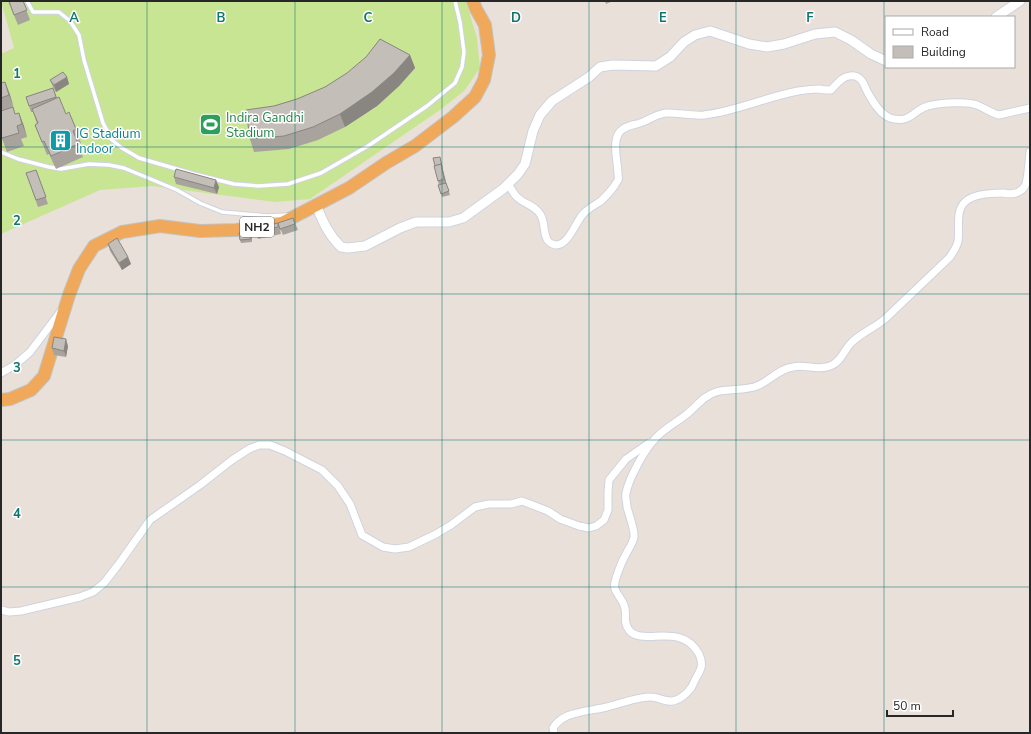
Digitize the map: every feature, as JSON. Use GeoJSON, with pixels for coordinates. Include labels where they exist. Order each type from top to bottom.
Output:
{"type":"FeatureCollection","features":[{"type":"Feature","properties":{"kind":"highway","name":"NH2"},"geometry":{"type":"LineString","coordinates":[[1,400],[10,399],[31,390],[44,376],[65,306],[79,270],[94,246],[122,232],[160,226],[200,231],[236,230],[280,224],[349,188],[386,163],[415,146],[453,117],[475,97],[484,80],[490,55],[484,25],[473,1]]}},
{"type":"Feature","properties":{"kind":"street"},"geometry":{"type":"LineString","coordinates":[[998,16],[1020,1]]}},
{"type":"Feature","properties":{"kind":"street"},"geometry":{"type":"LineString","coordinates":[[316,205],[334,241],[341,247],[348,248],[365,246],[400,228],[416,222],[449,222],[463,218],[503,189],[518,174],[524,164],[533,131],[540,115],[552,101],[589,77],[600,67],[613,65],[656,66],[670,57],[684,42],[695,35],[710,31],[749,44],[767,47],[784,44],[815,34],[835,32],[851,40],[871,54],[885,61]]}},
{"type":"Feature","properties":{"kind":"street"},"geometry":{"type":"LineString","coordinates":[[508,184],[516,197],[537,209],[544,222],[546,239],[551,244],[563,244],[578,220],[592,206],[610,192],[618,180],[615,144],[616,138],[621,130],[640,123],[655,115],[667,113],[704,115],[739,108],[799,91],[816,89],[826,91],[831,90],[840,80],[853,76],[857,76],[861,79],[868,94],[881,113],[890,118],[902,120],[910,117],[924,107],[931,105],[968,103],[977,105],[994,114],[1030,108]]}},
{"type":"Feature","properties":{"kind":"street"},"geometry":{"type":"LineString","coordinates":[[554,733],[553,728],[556,723],[576,713],[642,698],[650,697],[672,701],[676,700],[690,689],[702,667],[699,654],[688,640],[675,636],[640,636],[632,633],[624,620],[626,615],[625,606],[614,588],[614,583],[620,566],[632,543],[634,535],[626,499],[626,492],[630,480],[648,447],[661,433],[707,396],[721,391],[755,387],[762,384],[776,373],[791,367],[821,368],[831,366],[836,363],[856,338],[886,318],[950,258],[958,241],[959,212],[964,202],[976,196],[1016,193],[1022,190],[1026,185],[1030,152]]}},
{"type":"Feature","properties":{"kind":"street"},"geometry":{"type":"LineString","coordinates":[[1,373],[15,365],[30,352],[65,306]]}},
{"type":"Feature","properties":{"kind":"street"},"geometry":{"type":"LineString","coordinates":[[1,610],[10,612],[21,611],[80,598],[93,592],[104,583],[150,520],[200,485],[232,460],[249,449],[259,446],[270,446],[285,451],[322,470],[338,486],[350,504],[362,535],[383,547],[395,549],[409,547],[451,525],[475,507],[489,504],[511,504],[522,501],[548,511],[560,519],[579,526],[589,528],[596,526],[604,520],[608,510],[609,480],[626,459],[654,440]]}},
{"type":"Feature","properties":{"kind":"lane"},"geometry":{"type":"LineString","coordinates":[[27,1],[33,12],[59,12],[70,21],[79,35],[84,60],[103,123],[112,140],[139,158],[234,184],[258,186],[288,184],[321,173],[368,146],[421,111],[455,83],[462,67],[464,52],[460,22],[455,1]]}},
{"type":"Feature","properties":{"kind":"lane"},"geometry":{"type":"LineString","coordinates":[[1,152],[18,159],[49,167],[61,168],[89,164],[124,168],[177,190],[200,203],[222,212],[267,216],[299,214]]}},
{"type":"Feature","properties":{"kind":"green space","name":"Indira Gandhi Stadium"},"geometry":{"type":"Polygon","coordinates":[[[1,1],[466,1],[477,38],[480,68],[464,91],[440,110],[310,199],[275,202],[152,186],[100,190],[1,234],[1,54],[14,48],[1,1]]]}},
{"type":"Feature","properties":{"kind":"building"},"geometry":{"type":"Polygon","coordinates":[[[9,1],[23,1],[27,10],[14,15],[9,1]]]}},
{"type":"Feature","properties":{"kind":"building"},"geometry":{"type":"Polygon","coordinates":[[[380,39],[410,55],[394,73],[372,92],[340,114],[313,127],[284,136],[250,139],[246,110],[274,106],[297,99],[325,87],[347,73],[366,57],[380,39]]]}},
{"type":"Feature","properties":{"kind":"building"},"geometry":{"type":"Polygon","coordinates":[[[63,72],[67,77],[54,85],[50,80],[63,72]]]}},
{"type":"Feature","properties":{"kind":"building"},"geometry":{"type":"Polygon","coordinates":[[[5,82],[9,95],[1,98],[1,83],[5,82]]]}},
{"type":"Feature","properties":{"kind":"building"},"geometry":{"type":"Polygon","coordinates":[[[53,88],[56,97],[29,106],[26,97],[53,88]]]}},
{"type":"Feature","properties":{"kind":"building","name":"IG Stadium Indoor"},"geometry":{"type":"Polygon","coordinates":[[[59,97],[66,114],[69,112],[76,129],[73,131],[78,144],[51,156],[44,141],[42,142],[35,125],[38,123],[32,109],[59,97]]]}},
{"type":"Feature","properties":{"kind":"building"},"geometry":{"type":"Polygon","coordinates":[[[13,107],[15,114],[19,113],[22,124],[17,126],[19,133],[2,138],[1,111],[13,107]]]}},
{"type":"Feature","properties":{"kind":"building"},"geometry":{"type":"Polygon","coordinates":[[[440,157],[442,167],[441,164],[435,166],[433,158],[440,157]]]}},
{"type":"Feature","properties":{"kind":"building"},"geometry":{"type":"Polygon","coordinates":[[[441,164],[444,179],[438,181],[434,166],[441,164]]]}},
{"type":"Feature","properties":{"kind":"building"},"geometry":{"type":"Polygon","coordinates":[[[176,169],[216,180],[214,188],[174,177],[176,169]]]}},
{"type":"Feature","properties":{"kind":"building"},"geometry":{"type":"Polygon","coordinates":[[[36,170],[46,197],[36,200],[26,173],[36,170]]]}},
{"type":"Feature","properties":{"kind":"building"},"geometry":{"type":"Polygon","coordinates":[[[446,183],[449,191],[441,194],[438,185],[446,183]]]}},
{"type":"Feature","properties":{"kind":"building"},"geometry":{"type":"Polygon","coordinates":[[[293,218],[295,224],[280,229],[278,223],[293,218]]]}},
{"type":"Feature","properties":{"kind":"building"},"geometry":{"type":"Polygon","coordinates":[[[278,223],[278,227],[256,232],[255,228],[278,223]]]}},
{"type":"Feature","properties":{"kind":"building"},"geometry":{"type":"Polygon","coordinates":[[[250,231],[251,239],[240,240],[239,233],[250,231]]]}},
{"type":"Feature","properties":{"kind":"building"},"geometry":{"type":"Polygon","coordinates":[[[117,238],[128,257],[119,263],[108,244],[117,238]]]}},
{"type":"Feature","properties":{"kind":"building"},"geometry":{"type":"Polygon","coordinates":[[[54,337],[66,339],[64,351],[52,348],[54,337]]]}},
{"type":"Feature","properties":{"kind":"place","name":"Indira Gandhi Stadium"},"geometry":{"type":"Point","coordinates":[210,124]}},
{"type":"Feature","properties":{"kind":"place","name":"IG Stadium Indoor"},"geometry":{"type":"Point","coordinates":[60,140]}}]}
